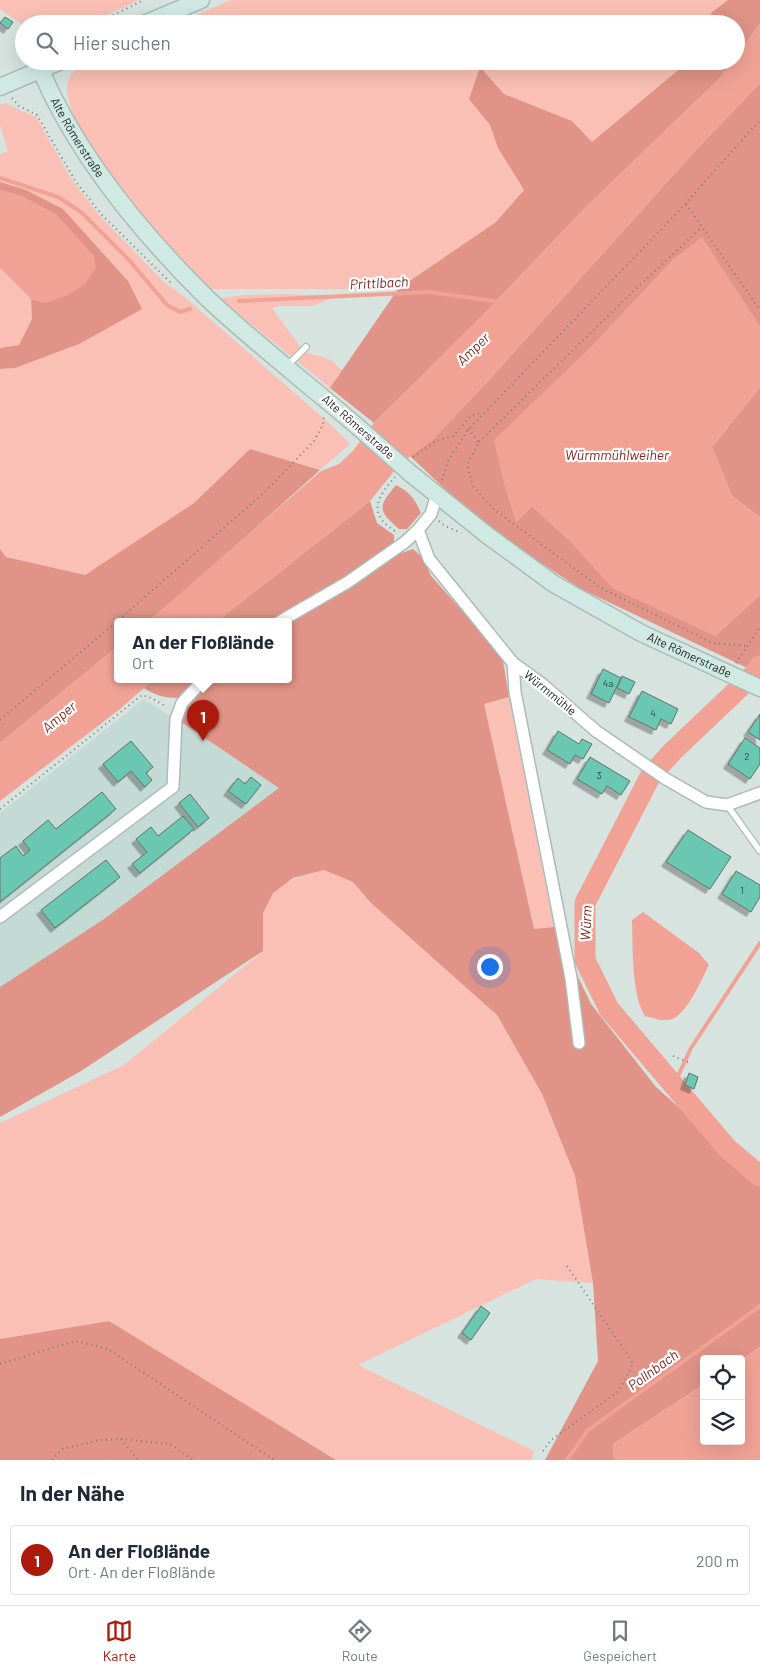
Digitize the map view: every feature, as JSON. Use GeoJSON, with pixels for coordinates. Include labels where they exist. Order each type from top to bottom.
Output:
{"type":"FeatureCollection","features":[{"type":"Feature","properties":{"kind":"main road"},"geometry":{"type":"LineString","coordinates":[[165,15],[201,0]]}},
{"type":"Feature","properties":{"kind":"main road"},"geometry":{"type":"LineString","coordinates":[[0,87],[41,70]]}},
{"type":"Feature","properties":{"kind":"main road","name":"Alte Römerstraße"},"geometry":{"type":"LineString","coordinates":[[41,70],[54,102],[78,142],[109,187],[153,241],[209,299],[410,473],[487,535],[554,584],[641,633],[760,688]]}},
{"type":"Feature","properties":{"kind":"street"},"geometry":{"type":"LineString","coordinates":[[286,618],[348,582],[405,542],[431,514],[437,494]]}},
{"type":"Feature","properties":{"kind":"street","name":"Würmmühle"},"geometry":{"type":"LineString","coordinates":[[418,530],[429,559],[514,663],[542,684],[596,731],[666,779],[706,802],[727,805]]}},
{"type":"Feature","properties":{"kind":"street"},"geometry":{"type":"LineString","coordinates":[[514,663],[514,692],[571,978],[579,1043]]}},
{"type":"Feature","properties":{"kind":"street"},"geometry":{"type":"LineString","coordinates":[[0,917],[173,787],[176,719],[182,703],[200,683]]}},
{"type":"Feature","properties":{"kind":"street"},"geometry":{"type":"LineString","coordinates":[[727,805],[760,793]]}},
{"type":"Feature","properties":{"kind":"lane"},"geometry":{"type":"LineString","coordinates":[[287,367],[306,347]]}},
{"type":"Feature","properties":{"kind":"lane"},"geometry":{"type":"LineString","coordinates":[[727,805],[760,851]]}},
{"type":"Feature","properties":{"kind":"path"},"geometry":{"type":"LineString","coordinates":[[113,15],[144,0]]}},
{"type":"Feature","properties":{"kind":"path"},"geometry":{"type":"LineString","coordinates":[[437,494],[448,461],[468,429],[686,204],[760,120]]}},
{"type":"Feature","properties":{"kind":"path"},"geometry":{"type":"LineString","coordinates":[[686,204],[760,310]]}},
{"type":"Feature","properties":{"kind":"path"},"geometry":{"type":"LineString","coordinates":[[702,227],[622,302],[479,442],[467,465],[473,486],[492,508],[601,588],[713,643],[748,646]]}},
{"type":"Feature","properties":{"kind":"path"},"geometry":{"type":"LineString","coordinates":[[436,442],[453,436],[471,416],[485,411]]}},
{"type":"Feature","properties":{"kind":"path"},"geometry":{"type":"LineString","coordinates":[[119,618],[268,490],[314,441],[324,426],[324,412]]}},
{"type":"Feature","properties":{"kind":"path"},"geometry":{"type":"LineString","coordinates":[[468,429],[479,442]]}},
{"type":"Feature","properties":{"kind":"path"},"geometry":{"type":"LineString","coordinates":[[384,490],[378,499],[377,510],[382,521],[397,532],[405,542]]}},
{"type":"Feature","properties":{"kind":"path"},"geometry":{"type":"LineString","coordinates":[[0,720],[114,622]]}},
{"type":"Feature","properties":{"kind":"path"},"geometry":{"type":"LineString","coordinates":[[729,674],[760,628]]}},
{"type":"Feature","properties":{"kind":"path"},"geometry":{"type":"LineString","coordinates":[[0,809],[142,695],[152,698],[178,713]]}},
{"type":"Feature","properties":{"kind":"path"},"geometry":{"type":"LineString","coordinates":[[673,1056],[690,1063]]}},
{"type":"Feature","properties":{"kind":"path"},"geometry":{"type":"LineString","coordinates":[[543,1451],[551,1440],[619,1391],[633,1362],[565,1263]]}},
{"type":"Feature","properties":{"kind":"path"},"geometry":{"type":"LineString","coordinates":[[0,1364],[76,1341],[108,1348],[274,1460]]}},
{"type":"Feature","properties":{"kind":"path"},"geometry":{"type":"LineString","coordinates":[[52,1460],[62,1449],[100,1440],[121,1439],[170,1444],[193,1460]]}},
{"type":"Feature","properties":{"kind":"path"},"geometry":{"type":"LineString","coordinates":[[121,1439],[138,1460]]}},
{"type":"Feature","properties":{"kind":"shaded area"},"geometry":{"type":"Polygon","coordinates":[[[0,0],[139,0],[107,15],[15,15],[15,20],[0,9],[0,0]]]}},
{"type":"Feature","properties":{"kind":"shaded area"},"geometry":{"type":"Polygon","coordinates":[[[231,0],[728,0],[710,15],[197,15],[231,0]]]}},
{"type":"Feature","properties":{"kind":"shaded area"},"geometry":{"type":"Polygon","coordinates":[[[728,0],[760,0],[760,24],[745,44],[745,15],[710,15],[728,0]]]}},
{"type":"Feature","properties":{"kind":"shaded area"},"geometry":{"type":"Polygon","coordinates":[[[75,70],[479,70],[469,99],[490,125],[498,148],[524,190],[496,222],[398,289],[211,289],[158,236],[102,165],[74,121],[67,93],[70,76],[75,70]]]}},
{"type":"Feature","properties":{"kind":"shaded area"},"geometry":{"type":"Polygon","coordinates":[[[479,70],[483,70],[504,94],[572,121],[592,142],[678,70],[726,70],[721,77],[585,208],[481,317],[374,423],[330,388],[398,289],[496,222],[524,190],[498,148],[490,125],[469,99],[479,70]]]}},
{"type":"Feature","properties":{"kind":"shaded area"},"geometry":{"type":"Polygon","coordinates":[[[483,70],[678,70],[592,142],[572,121],[504,94],[483,70]]]}},
{"type":"Feature","properties":{"kind":"shaded area"},"geometry":{"type":"Polygon","coordinates":[[[760,83],[760,327],[702,238],[673,260],[597,341],[516,522],[532,506],[567,538],[715,636],[760,595],[760,674],[581,589],[529,555],[466,509],[410,456],[431,441],[489,380],[694,152],[760,83]]]}},
{"type":"Feature","properties":{"kind":"shaded area"},"geometry":{"type":"Polygon","coordinates":[[[6,103],[36,117],[74,183],[99,215],[164,282],[182,295],[328,422],[350,444],[320,470],[250,449],[194,503],[85,575],[6,557],[0,549],[0,369],[15,368],[128,281],[63,209],[26,190],[0,182],[0,154],[8,151],[0,126],[0,105],[6,103]]]}},
{"type":"Feature","properties":{"kind":"shaded area"},"geometry":{"type":"Polygon","coordinates":[[[0,182],[26,190],[63,209],[128,281],[142,309],[79,344],[15,368],[0,369],[0,348],[19,345],[32,319],[31,299],[46,303],[24,197],[0,190],[0,182]]]}},
{"type":"Feature","properties":{"kind":"shaded area"},"geometry":{"type":"Polygon","coordinates":[[[0,268],[31,299],[32,319],[19,345],[0,348],[0,268]]]}},
{"type":"Feature","properties":{"kind":"shaded area"},"geometry":{"type":"Polygon","coordinates":[[[246,295],[338,296],[312,306],[279,306],[272,308],[301,348],[292,357],[219,298],[246,295]]]}},
{"type":"Feature","properties":{"kind":"shaded area"},"geometry":{"type":"Polygon","coordinates":[[[305,352],[331,360],[343,371],[330,388],[297,361],[305,352]]]}},
{"type":"Feature","properties":{"kind":"shaded area"},"geometry":{"type":"Polygon","coordinates":[[[760,387],[760,517],[732,496],[712,447],[760,387]]]}},
{"type":"Feature","properties":{"kind":"shaded area"},"geometry":{"type":"Polygon","coordinates":[[[250,449],[320,470],[184,592],[152,618],[114,618],[114,649],[0,743],[0,549],[6,557],[85,575],[194,503],[250,449]]]}},
{"type":"Feature","properties":{"kind":"shaded area"},"geometry":{"type":"Polygon","coordinates":[[[396,485],[412,496],[421,513],[407,529],[399,529],[387,517],[382,508],[386,498],[396,485]]]}},
{"type":"Feature","properties":{"kind":"shaded area"},"geometry":{"type":"Polygon","coordinates":[[[370,501],[377,523],[394,535],[394,542],[344,577],[273,618],[221,618],[370,501]]]}},
{"type":"Feature","properties":{"kind":"shaded area"},"geometry":{"type":"Polygon","coordinates":[[[413,549],[423,558],[431,576],[502,655],[509,697],[484,704],[534,929],[554,927],[591,1004],[656,1087],[760,1180],[760,1347],[745,1357],[745,1355],[700,1355],[700,1387],[613,1444],[614,1460],[545,1460],[598,1361],[593,1283],[575,1176],[542,1094],[497,1015],[370,902],[353,882],[324,870],[293,878],[273,893],[263,913],[263,951],[81,1071],[0,1117],[0,987],[104,919],[279,788],[181,722],[188,707],[208,683],[292,683],[292,622],[351,588],[399,554],[413,549]]]}},
{"type":"Feature","properties":{"kind":"shaded area"},"geometry":{"type":"Polygon","coordinates":[[[150,683],[191,683],[178,698],[160,696],[144,688],[150,683]]]}},
{"type":"Feature","properties":{"kind":"shaded area"},"geometry":{"type":"Polygon","coordinates":[[[509,697],[554,927],[534,929],[484,704],[509,697]]]}},
{"type":"Feature","properties":{"kind":"shaded area"},"geometry":{"type":"Polygon","coordinates":[[[144,699],[280,788],[104,919],[0,987],[0,813],[144,699]]]}},
{"type":"Feature","properties":{"kind":"shaded area"},"geometry":{"type":"Polygon","coordinates":[[[324,870],[353,882],[370,902],[497,1015],[542,1094],[575,1176],[593,1283],[536,1279],[358,1365],[534,1451],[531,1460],[336,1460],[109,1321],[0,1339],[0,1123],[124,1065],[263,951],[262,916],[272,894],[295,879],[324,870]]]}},
{"type":"Feature","properties":{"kind":"shaded area"},"geometry":{"type":"Polygon","coordinates":[[[109,1321],[336,1460],[0,1460],[0,1339],[109,1321]]]}},
{"type":"Feature","properties":{"kind":"water","name":"Amper"},"geometry":{"type":"Polygon","coordinates":[[[760,24],[760,83],[694,152],[489,380],[431,441],[400,464],[370,501],[221,618],[152,618],[321,471],[339,464],[352,452],[374,423],[481,317],[585,208],[721,77],[726,70],[745,70],[745,44],[760,24]]]}},
{"type":"Feature","properties":{"kind":"water"},"geometry":{"type":"Polygon","coordinates":[[[0,190],[24,197],[56,214],[94,256],[96,268],[85,284],[68,295],[46,303],[31,299],[0,268],[0,190]]]}},
{"type":"Feature","properties":{"kind":"water","name":"Würmmühlweiher"},"geometry":{"type":"Polygon","coordinates":[[[702,237],[760,327],[760,387],[712,447],[732,496],[760,517],[760,595],[715,636],[612,588],[567,538],[532,506],[516,522],[504,484],[494,440],[597,341],[673,260],[702,237]]]}},
{"type":"Feature","properties":{"kind":"water","name":"Amper"},"geometry":{"type":"Polygon","coordinates":[[[114,649],[114,683],[150,683],[120,709],[0,801],[0,743],[114,649]]]}},
{"type":"Feature","properties":{"kind":"water"},"geometry":{"type":"Polygon","coordinates":[[[643,912],[699,953],[709,965],[689,1003],[678,1016],[669,1020],[645,1016],[637,995],[632,920],[643,912]]]}},
{"type":"Feature","properties":{"kind":"water"},"geometry":{"type":"Polygon","coordinates":[[[760,1347],[760,1460],[614,1460],[613,1444],[700,1387],[700,1445],[745,1445],[745,1357],[760,1347]]]}},
{"type":"Feature","properties":{"kind":"building"},"geometry":{"type":"Polygon","coordinates":[[[5,17],[13,22],[8,29],[0,23],[5,17]]]}},
{"type":"Feature","properties":{"kind":"building"},"geometry":{"type":"Polygon","coordinates":[[[603,669],[621,678],[609,703],[591,694],[603,669]]]}},
{"type":"Feature","properties":{"kind":"building"},"geometry":{"type":"Polygon","coordinates":[[[622,676],[635,682],[629,694],[617,688],[622,676]]]}},
{"type":"Feature","properties":{"kind":"building"},"geometry":{"type":"Polygon","coordinates":[[[642,691],[678,709],[671,724],[661,719],[656,730],[629,717],[642,691]]]}},
{"type":"Feature","properties":{"kind":"building"},"geometry":{"type":"Polygon","coordinates":[[[760,714],[760,740],[748,732],[760,714]]]}},
{"type":"Feature","properties":{"kind":"building"},"geometry":{"type":"Polygon","coordinates":[[[558,731],[579,744],[582,739],[592,744],[583,759],[575,755],[570,764],[547,750],[558,731]]]}},
{"type":"Feature","properties":{"kind":"building"},"geometry":{"type":"Polygon","coordinates":[[[745,738],[760,748],[760,764],[750,779],[728,764],[745,738]]]}},
{"type":"Feature","properties":{"kind":"building"},"geometry":{"type":"Polygon","coordinates":[[[131,741],[153,767],[146,773],[152,780],[145,787],[131,771],[118,782],[103,764],[131,741]]]}},
{"type":"Feature","properties":{"kind":"building"},"geometry":{"type":"Polygon","coordinates":[[[590,757],[630,781],[621,795],[607,786],[602,794],[577,779],[590,757]]]}},
{"type":"Feature","properties":{"kind":"building"},"geometry":{"type":"Polygon","coordinates":[[[251,777],[261,785],[246,804],[228,791],[238,778],[245,784],[251,777]]]}},
{"type":"Feature","properties":{"kind":"building"},"geometry":{"type":"Polygon","coordinates":[[[102,792],[116,809],[0,902],[0,858],[16,846],[23,856],[30,850],[23,841],[48,820],[56,829],[102,792]]]}},
{"type":"Feature","properties":{"kind":"building"},"geometry":{"type":"Polygon","coordinates":[[[190,794],[209,818],[198,827],[179,803],[190,794]]]}},
{"type":"Feature","properties":{"kind":"building"},"geometry":{"type":"Polygon","coordinates":[[[183,816],[194,829],[140,873],[132,864],[147,852],[136,839],[151,827],[158,836],[183,816]]]}},
{"type":"Feature","properties":{"kind":"building"},"geometry":{"type":"Polygon","coordinates":[[[688,830],[731,857],[710,889],[666,862],[688,830]]]}},
{"type":"Feature","properties":{"kind":"building"},"geometry":{"type":"Polygon","coordinates":[[[106,860],[120,877],[55,928],[41,910],[106,860]]]}},
{"type":"Feature","properties":{"kind":"building"},"geometry":{"type":"Polygon","coordinates":[[[736,871],[760,885],[760,897],[751,912],[722,894],[736,871]]]}},
{"type":"Feature","properties":{"kind":"building"},"geometry":{"type":"Polygon","coordinates":[[[689,1073],[698,1077],[694,1089],[685,1085],[689,1073]]]}},
{"type":"Feature","properties":{"kind":"building"},"geometry":{"type":"Polygon","coordinates":[[[481,1306],[490,1313],[471,1340],[462,1333],[481,1306]]]}},
{"type":"Feature","properties":{"kind":"waterway","name":"Prittlbach"},"geometry":{"type":"LineString","coordinates":[[0,178],[58,197],[81,212],[130,261],[167,305],[180,312],[190,309]]}},
{"type":"Feature","properties":{"kind":"waterway","name":"Prittlbach"},"geometry":{"type":"LineString","coordinates":[[239,301],[429,292],[500,302]]}},
{"type":"Feature","properties":{"kind":"waterway","name":"Würm"},"geometry":{"type":"LineString","coordinates":[[760,666],[651,775],[585,903],[585,960],[609,1009],[727,1148],[760,1176]]}},
{"type":"Feature","properties":{"kind":"waterway"},"geometry":{"type":"LineString","coordinates":[[674,1085],[691,1048],[760,943]]}},
{"type":"Feature","properties":{"kind":"waterway","name":"Pollnbach"},"geometry":{"type":"LineString","coordinates":[[567,1460],[588,1430],[760,1306]]}},
{"type":"Feature","properties":{"kind":"place","name":"An der Floßlände"},"geometry":{"type":"Point","coordinates":[203,741]}}]}
